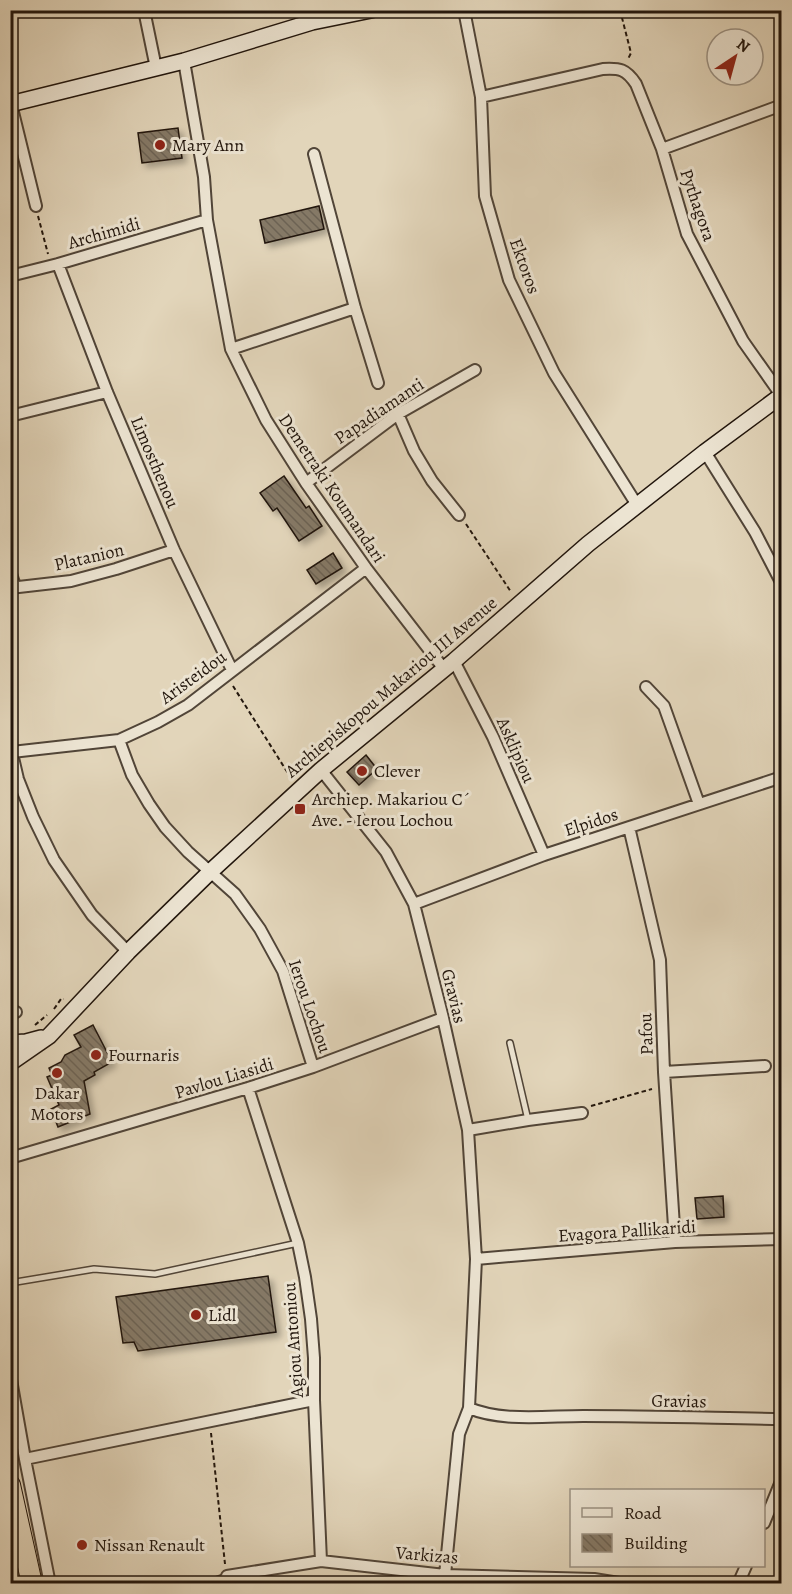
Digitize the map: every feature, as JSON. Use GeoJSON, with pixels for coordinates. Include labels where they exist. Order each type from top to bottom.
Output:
{"type":"FeatureCollection","features":[{"type":"Feature","properties":{"kind":"highway"},"geometry":{"type":"LineString","coordinates":[[10,1485],[32,1584]]}},
{"type":"Feature","properties":{"kind":"main road"},"geometry":{"type":"LineString","coordinates":[[10,104],[184,61],[311,16],[371,10]]}},
{"type":"Feature","properties":{"kind":"main road","name":"Archiepiskopou Makariou III Avenue"},"geometry":{"type":"LineString","coordinates":[[10,1063],[50,1035],[128,952],[210,872],[321,770],[449,665],[588,544],[781,395]]}},
{"type":"Feature","properties":{"kind":"main road"},"geometry":{"type":"LineString","coordinates":[[10,1043],[26,1042],[50,1035]]}},
{"type":"Feature","properties":{"kind":"street"},"geometry":{"type":"LineString","coordinates":[[144,10],[156,68]]}},
{"type":"Feature","properties":{"kind":"street","name":"Ektoros"},"geometry":{"type":"LineString","coordinates":[[464,10],[481,97],[485,196],[509,280],[554,374],[637,505]]}},
{"type":"Feature","properties":{"kind":"street","name":"Demetraki Koumandari"},"geometry":{"type":"LineString","coordinates":[[184,61],[204,177],[207,220],[231,349],[266,420],[306,483],[366,568],[449,665]]}},
{"type":"Feature","properties":{"kind":"street"},"geometry":{"type":"LineString","coordinates":[[481,97],[603,69],[622,69]]}},
{"type":"Feature","properties":{"kind":"street","name":"Pythagora"},"geometry":{"type":"LineString","coordinates":[[622,69],[636,84],[662,149],[687,234],[744,341],[781,395]]}},
{"type":"Feature","properties":{"kind":"street"},"geometry":{"type":"LineString","coordinates":[[10,104],[36,206]]}},
{"type":"Feature","properties":{"kind":"street"},"geometry":{"type":"LineString","coordinates":[[662,149],[782,105]]}},
{"type":"Feature","properties":{"kind":"street"},"geometry":{"type":"LineString","coordinates":[[314,154],[355,308],[378,383]]}},
{"type":"Feature","properties":{"kind":"street","name":"Archimidi"},"geometry":{"type":"LineString","coordinates":[[10,276],[207,220]]}},
{"type":"Feature","properties":{"kind":"street","name":"Limosthenou"},"geometry":{"type":"LineString","coordinates":[[54,265],[106,392],[229,672]]}},
{"type":"Feature","properties":{"kind":"street"},"geometry":{"type":"LineString","coordinates":[[231,349],[355,308]]}},
{"type":"Feature","properties":{"kind":"street","name":"Papadiamanti"},"geometry":{"type":"LineString","coordinates":[[306,483],[398,414],[475,370]]}},
{"type":"Feature","properties":{"kind":"street"},"geometry":{"type":"LineString","coordinates":[[10,416],[106,392]]}},
{"type":"Feature","properties":{"kind":"street"},"geometry":{"type":"LineString","coordinates":[[398,414],[414,451],[432,481],[459,514]]}},
{"type":"Feature","properties":{"kind":"street"},"geometry":{"type":"LineString","coordinates":[[705,452],[755,532],[782,584]]}},
{"type":"Feature","properties":{"kind":"street","name":"Platanion"},"geometry":{"type":"LineString","coordinates":[[13,587],[71,581],[174,550]]}},
{"type":"Feature","properties":{"kind":"street","name":"Aristeidou"},"geometry":{"type":"LineString","coordinates":[[11,749],[119,740],[158,722],[188,705],[366,568]]}},
{"type":"Feature","properties":{"kind":"street"},"geometry":{"type":"LineString","coordinates":[[10,571],[13,587]]}},
{"type":"Feature","properties":{"kind":"street","name":"Asklipiou"},"geometry":{"type":"LineString","coordinates":[[449,665],[493,737],[544,855]]}},
{"type":"Feature","properties":{"kind":"street"},"geometry":{"type":"LineString","coordinates":[[646,687],[664,706],[699,804]]}},
{"type":"Feature","properties":{"kind":"street","name":"Ierou Lochou"},"geometry":{"type":"LineString","coordinates":[[119,740],[132,775],[165,827],[180,844],[235,894],[260,929],[283,971],[313,1067]]}},
{"type":"Feature","properties":{"kind":"street"},"geometry":{"type":"LineString","coordinates":[[11,749],[21,788],[54,860],[92,915],[128,952]]}},
{"type":"Feature","properties":{"kind":"street","name":"Gravias"},"geometry":{"type":"LineString","coordinates":[[321,770],[386,852],[414,904],[468,1130],[476,1259],[469,1408],[459,1434],[445,1575]]}},
{"type":"Feature","properties":{"kind":"street","name":"Elpidos"},"geometry":{"type":"LineString","coordinates":[[414,904],[544,855],[782,777]]}},
{"type":"Feature","properties":{"kind":"street","name":"Pafou"},"geometry":{"type":"LineString","coordinates":[[629,827],[660,960],[664,1072],[675,1242]]}},
{"type":"Feature","properties":{"kind":"street","name":"Pavlou Liasidi"},"geometry":{"type":"LineString","coordinates":[[10,1158],[313,1067],[443,1018]]}},
{"type":"Feature","properties":{"kind":"street"},"geometry":{"type":"LineString","coordinates":[[664,1072],[765,1066]]}},
{"type":"Feature","properties":{"kind":"street","name":"Agiou Antoniou"},"geometry":{"type":"LineString","coordinates":[[248,1088],[298,1244],[311,1319],[321,1562]]}},
{"type":"Feature","properties":{"kind":"street"},"geometry":{"type":"LineString","coordinates":[[468,1130],[582,1113]]}},
{"type":"Feature","properties":{"kind":"street","name":"Evagora Pallikaridi"},"geometry":{"type":"LineString","coordinates":[[476,1259],[675,1242],[782,1239]]}},
{"type":"Feature","properties":{"kind":"street"},"geometry":{"type":"LineString","coordinates":[[10,1374],[50,1584]]}},
{"type":"Feature","properties":{"kind":"street"},"geometry":{"type":"LineString","coordinates":[[25,1459],[314,1400]]}},
{"type":"Feature","properties":{"kind":"street","name":"Gravias"},"geometry":{"type":"LineString","coordinates":[[469,1408],[482,1414],[527,1417],[782,1419]]}},
{"type":"Feature","properties":{"kind":"street"},"geometry":{"type":"LineString","coordinates":[[765,1520],[782,1479]]}},
{"type":"Feature","properties":{"kind":"street","name":"Varkizas"},"geometry":{"type":"LineString","coordinates":[[227,1576],[321,1562],[445,1575],[625,1584]]}},
{"type":"Feature","properties":{"kind":"street"},"geometry":{"type":"LineString","coordinates":[[738,1584],[746,1567]]}},
{"type":"Feature","properties":{"kind":"street"},"geometry":{"type":"LineString","coordinates":[[415,1572],[415,1584]]}},
{"type":"Feature","properties":{"kind":"lane"},"geometry":{"type":"LineString","coordinates":[[510,1043],[528,1120]]}},
{"type":"Feature","properties":{"kind":"lane"},"geometry":{"type":"LineString","coordinates":[[10,1283],[94,1269],[155,1274],[298,1244]]}},
{"type":"Feature","properties":{"kind":"lane"},"geometry":{"type":"LineString","coordinates":[[205,1584],[227,1576]]}},
{"type":"Feature","properties":{"kind":"path"},"geometry":{"type":"LineString","coordinates":[[620,10],[631,53],[622,69]]}},
{"type":"Feature","properties":{"kind":"path"},"geometry":{"type":"LineString","coordinates":[[36,206],[54,265]]}},
{"type":"Feature","properties":{"kind":"path"},"geometry":{"type":"LineString","coordinates":[[459,514],[519,604]]}},
{"type":"Feature","properties":{"kind":"path"},"geometry":{"type":"LineString","coordinates":[[229,672],[299,791]]}},
{"type":"Feature","properties":{"kind":"path"},"geometry":{"type":"LineString","coordinates":[[53,1010],[61,999],[85,999]]}},
{"type":"Feature","properties":{"kind":"path"},"geometry":{"type":"LineString","coordinates":[[33,1026],[48,1015]]}},
{"type":"Feature","properties":{"kind":"path"},"geometry":{"type":"LineString","coordinates":[[582,1113],[588,1107],[665,1085]]}},
{"type":"Feature","properties":{"kind":"path"},"geometry":{"type":"LineString","coordinates":[[210,1421],[227,1576]]}},
{"type":"Feature","properties":{"kind":"building","name":"Mary Ann"},"geometry":{"type":"Polygon","coordinates":[[[178,128],[182,158],[142,163],[138,133],[178,128]]]}},
{"type":"Feature","properties":{"kind":"building"},"geometry":{"type":"Polygon","coordinates":[[[319,206],[324,229],[265,243],[260,220],[319,206]]]}},
{"type":"Feature","properties":{"kind":"building"},"geometry":{"type":"Polygon","coordinates":[[[284,476],[306,508],[309,506],[322,526],[299,541],[277,508],[273,511],[260,493],[284,476]]]}},
{"type":"Feature","properties":{"kind":"building"},"geometry":{"type":"Polygon","coordinates":[[[333,553],[342,568],[316,584],[307,570],[333,553]]]}},
{"type":"Feature","properties":{"kind":"building","name":"Clever"},"geometry":{"type":"Polygon","coordinates":[[[366,755],[377,769],[359,785],[347,772],[366,755]]]}},
{"type":"Feature","properties":{"kind":"building"},"geometry":{"type":"Polygon","coordinates":[[[93,1025],[112,1062],[94,1072],[95,1075],[84,1081],[90,1114],[58,1127],[51,1109],[59,1105],[47,1077],[52,1075],[49,1068],[61,1062],[65,1055],[81,1047],[74,1035],[93,1025]]]}},
{"type":"Feature","properties":{"kind":"building"},"geometry":{"type":"Polygon","coordinates":[[[723,1196],[724,1217],[697,1219],[695,1198],[723,1196]]]}},
{"type":"Feature","properties":{"kind":"building","name":"Lidl"},"geometry":{"type":"Polygon","coordinates":[[[268,1276],[276,1332],[138,1351],[134,1342],[123,1343],[116,1297],[268,1276]]]}},
{"type":"Feature","properties":{"kind":"place","name":"Mary Ann"},"geometry":{"type":"Point","coordinates":[160,145]}},
{"type":"Feature","properties":{"kind":"place","name":"Clever"},"geometry":{"type":"Point","coordinates":[362,771]}},
{"type":"Feature","properties":{"kind":"place","name":"Archiep. Makariou C´ Ave. - Ierou Lochou"},"geometry":{"type":"Point","coordinates":[300,809]}},
{"type":"Feature","properties":{"kind":"place","name":"Fournaris"},"geometry":{"type":"Point","coordinates":[96,1055]}},
{"type":"Feature","properties":{"kind":"place","name":"Dakar Motors"},"geometry":{"type":"Point","coordinates":[57,1073]}},
{"type":"Feature","properties":{"kind":"place","name":"Lidl"},"geometry":{"type":"Point","coordinates":[196,1315]}},
{"type":"Feature","properties":{"kind":"place","name":"Nissan Renault"},"geometry":{"type":"Point","coordinates":[82,1545]}}]}
